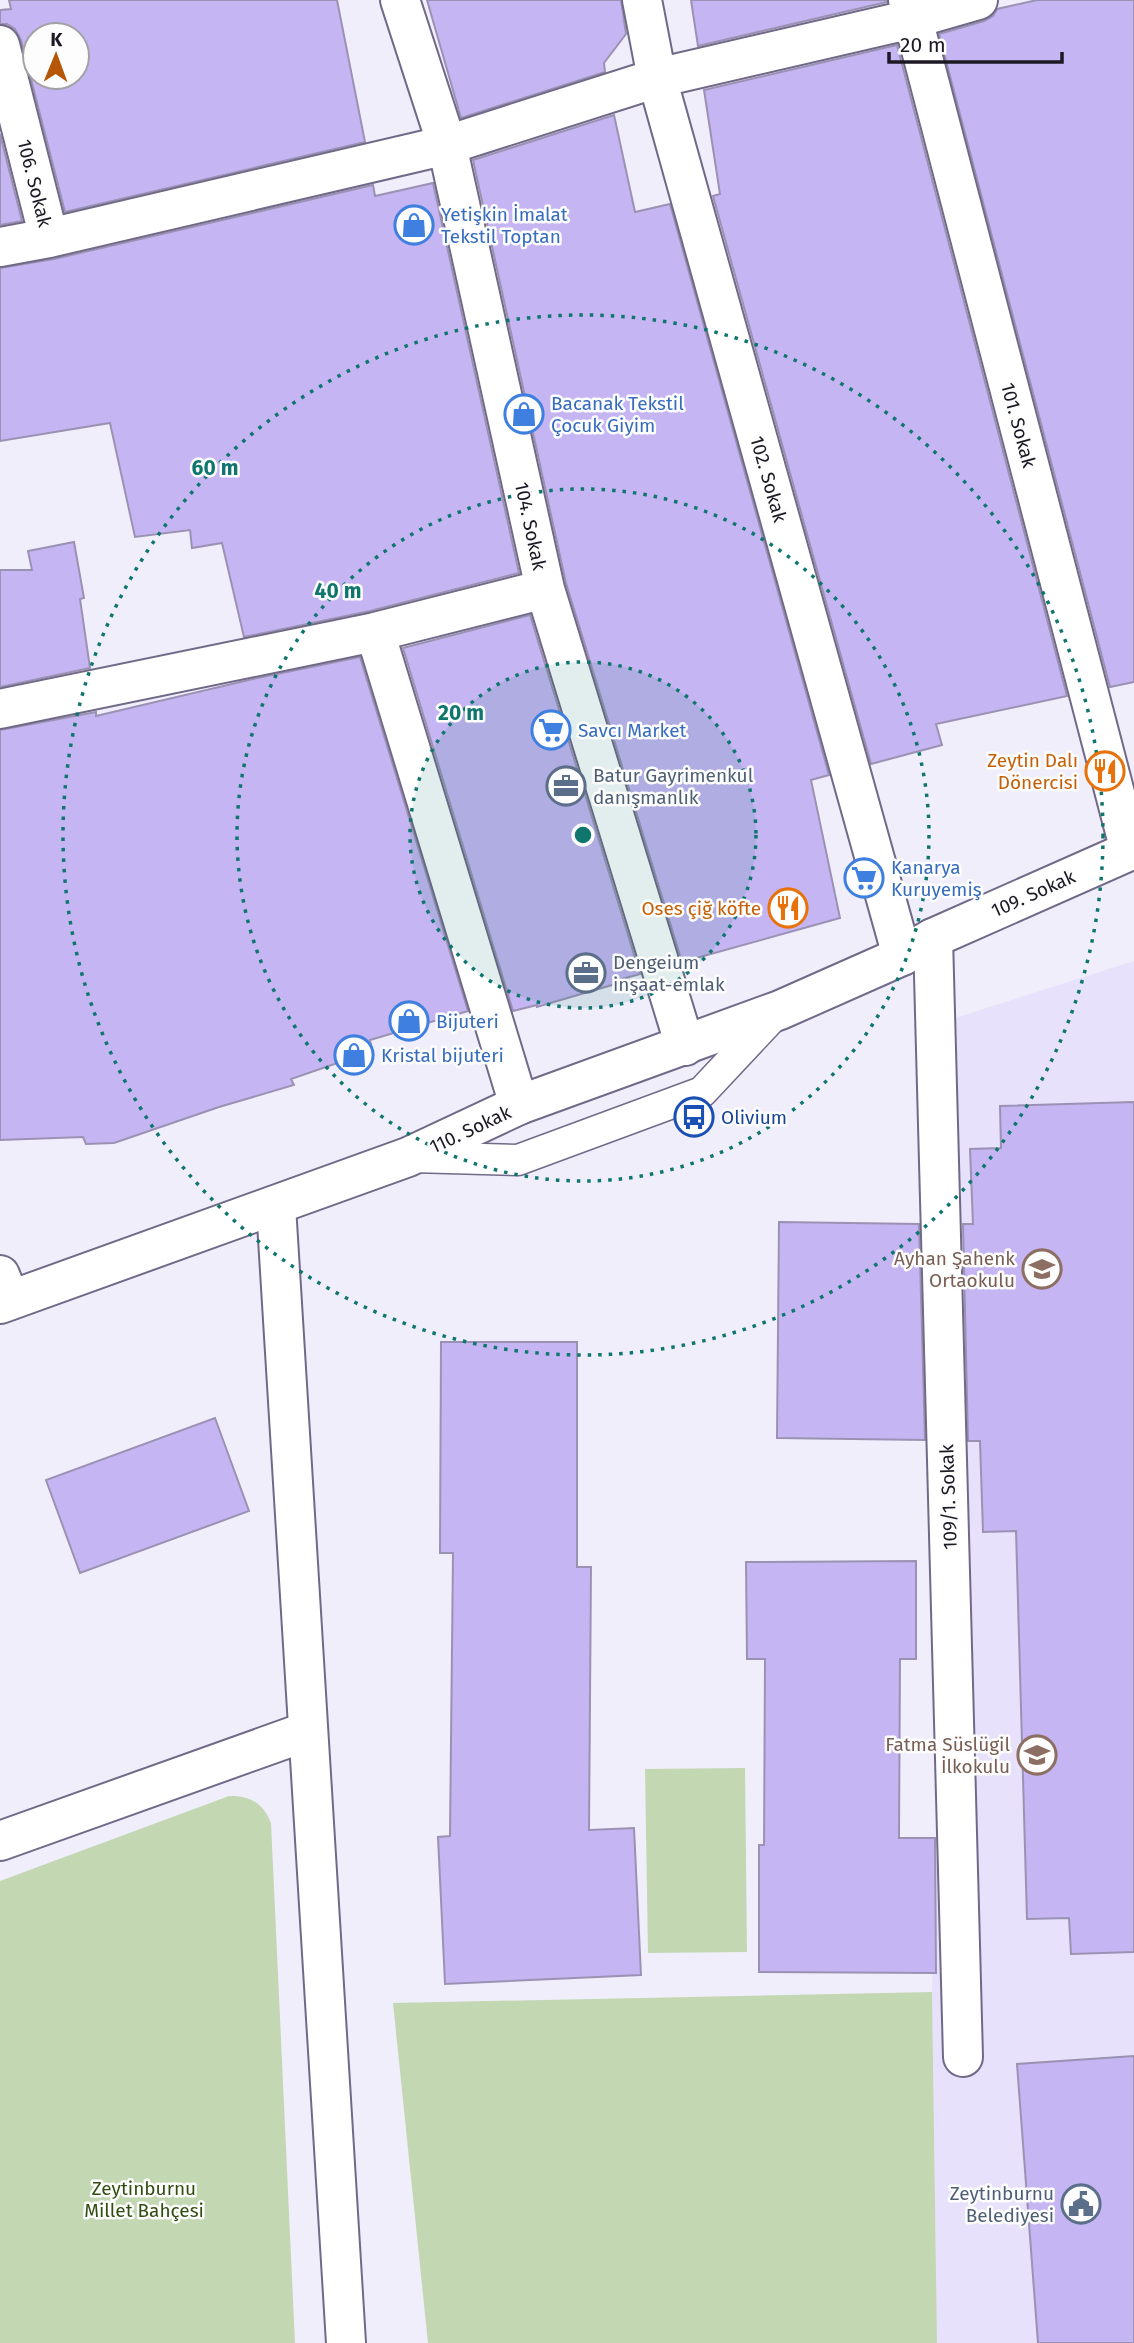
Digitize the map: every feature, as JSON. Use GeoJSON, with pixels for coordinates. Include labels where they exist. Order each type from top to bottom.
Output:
{"type":"FeatureCollection","features":[{"type":"Feature","properties":{"kind":"street","name":"104. Sokak"},"geometry":{"type":"LineString","coordinates":[[400,0],[447,145],[545,589],[685,1046]]}},
{"type":"Feature","properties":{"kind":"street","name":"102. Sokak"},"geometry":{"type":"LineString","coordinates":[[642,0],[657,78],[917,947]]}},
{"type":"Feature","properties":{"kind":"street"},"geometry":{"type":"LineString","coordinates":[[0,247],[49,238],[447,145],[657,78],[910,9],[978,0]]}},
{"type":"Feature","properties":{"kind":"street","name":"101. Sokak"},"geometry":{"type":"LineString","coordinates":[[910,9],[1132,850]]}},
{"type":"Feature","properties":{"kind":"street","name":"106. Sokak"},"geometry":{"type":"LineString","coordinates":[[0,45],[49,238]]}},
{"type":"Feature","properties":{"kind":"street"},"geometry":{"type":"LineString","coordinates":[[0,709],[375,632],[545,589]]}},
{"type":"Feature","properties":{"kind":"street"},"geometry":{"type":"LineString","coordinates":[[375,632],[519,1105]]}},
{"type":"Feature","properties":{"kind":"street","name":"109. Sokak"},"geometry":{"type":"LineString","coordinates":[[917,947],[1132,850]]}},
{"type":"Feature","properties":{"kind":"street","name":"110. Sokak"},"geometry":{"type":"LineString","coordinates":[[3,1293],[276,1206],[408,1157],[519,1105],[780,1010],[917,947]]}},
{"type":"Feature","properties":{"kind":"street","name":"109/1. Sokak"},"geometry":{"type":"LineString","coordinates":[[917,947],[962,2057]]}},
{"type":"Feature","properties":{"kind":"street"},"geometry":{"type":"LineString","coordinates":[[276,1206],[346,2343]]}},
{"type":"Feature","properties":{"kind":"street"},"geometry":{"type":"LineString","coordinates":[[0,1841],[308,1731]]}},
{"type":"Feature","properties":{"kind":"lane"},"geometry":{"type":"LineString","coordinates":[[408,1157],[518,1160],[702,1092],[780,1010]]}},
{"type":"Feature","properties":{"kind":"shaded area"},"geometry":{"type":"Polygon","coordinates":[[[1134,961],[1134,2343],[937,2343],[932,1992],[946,1527],[955,1018],[1134,961]]]}},
{"type":"Feature","properties":{"kind":"green space"},"geometry":{"type":"Polygon","coordinates":[[[745,1768],[747,1952],[648,1953],[645,1769],[745,1768]]]}},
{"type":"Feature","properties":{"kind":"green space","name":"Zeytinburnu Millet Bahçesi"},"geometry":{"type":"Polygon","coordinates":[[[229,1796],[244,1797],[255,1802],[264,1810],[271,1823],[295,2343],[0,2343],[0,1881],[229,1796]]]}},
{"type":"Feature","properties":{"kind":"green space"},"geometry":{"type":"Polygon","coordinates":[[[932,1992],[937,2343],[428,2343],[393,2003],[932,1992]]]}},
{"type":"Feature","properties":{"kind":"building"},"geometry":{"type":"Polygon","coordinates":[[[9,0],[337,0],[365,142],[65,212],[34,91],[91,91],[91,21],[21,21],[21,40],[15,29],[7,24],[0,24],[0,10],[11,9],[9,0]]]}},
{"type":"Feature","properties":{"kind":"building"},"geometry":{"type":"Polygon","coordinates":[[[427,0],[621,0],[626,34],[604,63],[605,72],[461,118],[427,0]]]}},
{"type":"Feature","properties":{"kind":"building"},"geometry":{"type":"Polygon","coordinates":[[[691,0],[887,0],[887,2],[698,46],[691,0]]]}},
{"type":"Feature","properties":{"kind":"building"},"geometry":{"type":"Polygon","coordinates":[[[1037,0],[1134,0],[1134,682],[1110,687],[939,34],[984,21],[993,16],[997,9],[1037,0]]]}},
{"type":"Feature","properties":{"kind":"building"},"geometry":{"type":"Polygon","coordinates":[[[897,45],[1067,696],[936,724],[942,745],[871,764],[713,196],[720,194],[704,90],[897,45]]]}},
{"type":"Feature","properties":{"kind":"building"},"geometry":{"type":"Polygon","coordinates":[[[614,115],[635,212],[670,204],[829,775],[811,780],[840,918],[682,962],[566,583],[473,160],[614,115]]]}},
{"type":"Feature","properties":{"kind":"building"},"geometry":{"type":"Polygon","coordinates":[[[0,134],[22,221],[0,225],[0,134]]]}},
{"type":"Feature","properties":{"kind":"building"},"geometry":{"type":"Polygon","coordinates":[[[433,183],[519,573],[370,611],[244,637],[222,543],[192,548],[190,530],[135,537],[110,423],[0,441],[0,268],[54,259],[373,185],[375,196],[433,183]]]}},
{"type":"Feature","properties":{"kind":"building"},"geometry":{"type":"Polygon","coordinates":[[[74,542],[84,598],[80,599],[90,668],[0,687],[0,570],[32,570],[28,551],[74,542]]]}},
{"type":"Feature","properties":{"kind":"building"},"geometry":{"type":"Polygon","coordinates":[[[530,615],[640,974],[618,980],[619,983],[537,1007],[513,1011],[403,648],[530,615]]]}},
{"type":"Feature","properties":{"kind":"building"},"geometry":{"type":"Polygon","coordinates":[[[360,657],[468,1011],[370,1040],[372,1051],[291,1079],[294,1085],[114,1143],[86,1144],[83,1137],[0,1140],[0,730],[96,712],[96,716],[360,657]]]}},
{"type":"Feature","properties":{"kind":"building"},"geometry":{"type":"Polygon","coordinates":[[[1134,1102],[1134,1952],[1071,1954],[1069,1918],[1027,1919],[1016,1531],[983,1532],[980,1441],[968,1441],[963,1224],[973,1224],[970,1149],[1001,1148],[1000,1106],[1134,1102]]]}},
{"type":"Feature","properties":{"kind":"building"},"geometry":{"type":"Polygon","coordinates":[[[779,1222],[919,1224],[925,1440],[777,1438],[779,1222]]]}},
{"type":"Feature","properties":{"kind":"building"},"geometry":{"type":"Polygon","coordinates":[[[441,1342],[577,1342],[577,1567],[591,1567],[589,1830],[634,1828],[641,1975],[445,1984],[438,1837],[450,1836],[453,1553],[440,1553],[441,1342]]]}},
{"type":"Feature","properties":{"kind":"building"},"geometry":{"type":"Polygon","coordinates":[[[215,1418],[249,1511],[80,1573],[46,1480],[215,1418]]]}},
{"type":"Feature","properties":{"kind":"building"},"geometry":{"type":"Polygon","coordinates":[[[916,1561],[916,1659],[900,1659],[899,1838],[935,1838],[936,1973],[759,1972],[759,1845],[764,1845],[765,1659],[747,1659],[746,1562],[916,1561]]]}},
{"type":"Feature","properties":{"kind":"building","name":"Zeytinburnu Belediyesi"},"geometry":{"type":"Polygon","coordinates":[[[1134,2056],[1134,2343],[1038,2343],[1017,2064],[1134,2056]]]}},
{"type":"Feature","properties":{"kind":"place","name":"Yetişkin İmalat Tekstil Toptan"},"geometry":{"type":"Point","coordinates":[414,225]}},
{"type":"Feature","properties":{"kind":"place","name":"Bacanak Tekstil Çocuk Giyim"},"geometry":{"type":"Point","coordinates":[524,414]}},
{"type":"Feature","properties":{"kind":"place","name":"Savcı Market"},"geometry":{"type":"Point","coordinates":[551,730]}},
{"type":"Feature","properties":{"kind":"place","name":"Zeytin Dalı Dönercisi"},"geometry":{"type":"Point","coordinates":[1105,771]}},
{"type":"Feature","properties":{"kind":"place","name":"Batur Gayrimenkul danışmanlık"},"geometry":{"type":"Point","coordinates":[566,786]}},
{"type":"Feature","properties":{"kind":"place","name":"Kanarya Kuruyemiş"},"geometry":{"type":"Point","coordinates":[864,878]}},
{"type":"Feature","properties":{"kind":"place","name":"Oses çiğ köfte"},"geometry":{"type":"Point","coordinates":[788,908]}},
{"type":"Feature","properties":{"kind":"place","name":"Dengeium inşaat-emlak"},"geometry":{"type":"Point","coordinates":[586,973]}},
{"type":"Feature","properties":{"kind":"place","name":"Bijuteri"},"geometry":{"type":"Point","coordinates":[409,1021]}},
{"type":"Feature","properties":{"kind":"place","name":"Kristal bijuteri"},"geometry":{"type":"Point","coordinates":[354,1055]}},
{"type":"Feature","properties":{"kind":"place","name":"Olivium"},"geometry":{"type":"Point","coordinates":[694,1117]}},
{"type":"Feature","properties":{"kind":"place","name":"Ayhan Şahenk Ortaokulu"},"geometry":{"type":"Point","coordinates":[1042,1269]}},
{"type":"Feature","properties":{"kind":"place","name":"Fatma Süslügil İlkokulu"},"geometry":{"type":"Point","coordinates":[1037,1755]}},
{"type":"Feature","properties":{"kind":"place","name":"Zeytinburnu Belediyesi"},"geometry":{"type":"Point","coordinates":[1081,2204]}}]}
